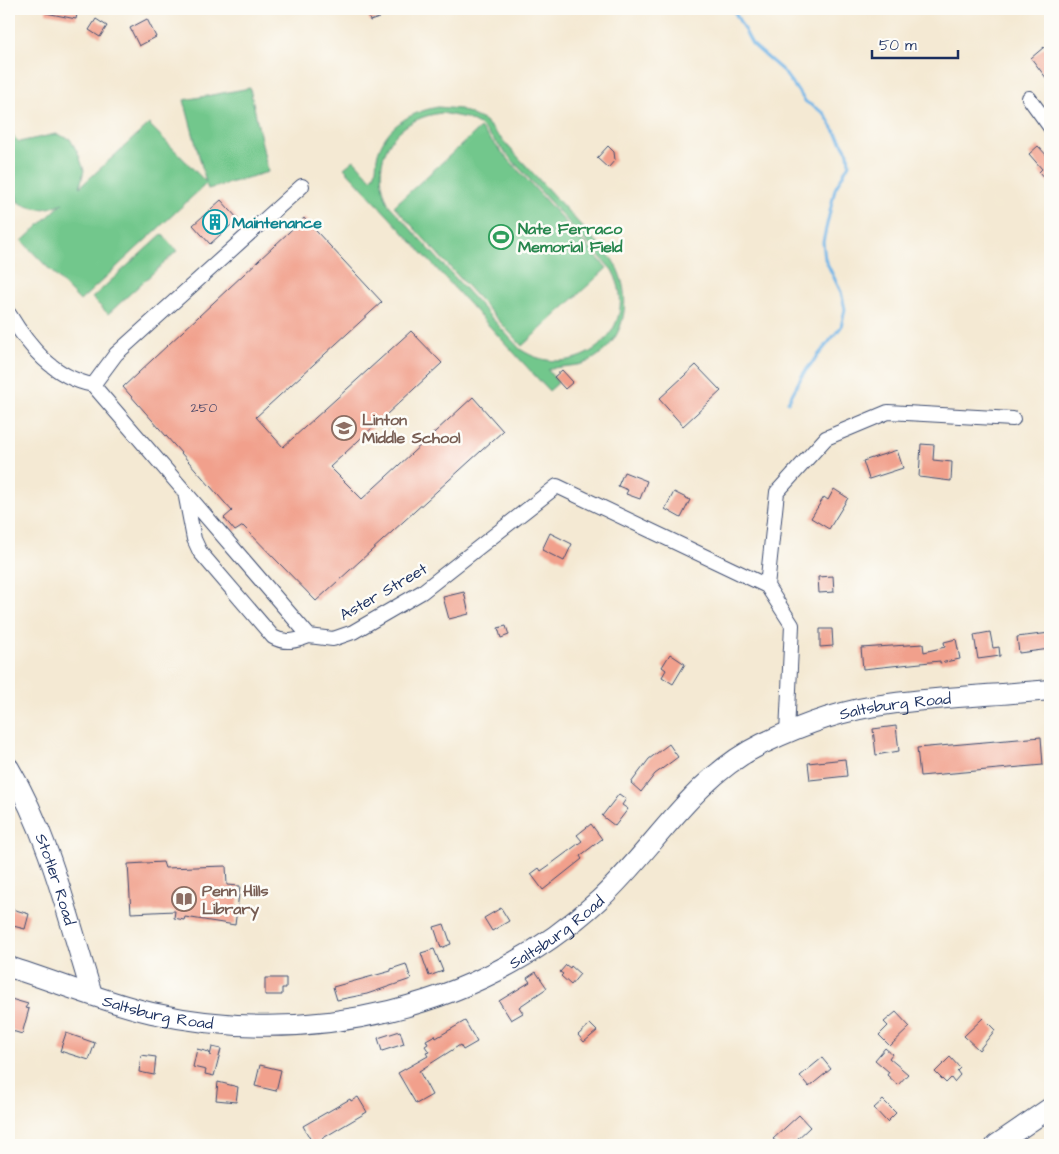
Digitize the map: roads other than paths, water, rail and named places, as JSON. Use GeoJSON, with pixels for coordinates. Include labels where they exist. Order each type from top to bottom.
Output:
{"type":"FeatureCollection","features":[{"type":"Feature","properties":{"kind":"main road","name":"Saltsburg Road"},"geometry":{"type":"LineString","coordinates":[[9,967],[131,1007],[191,1020],[292,1025],[391,1012],[475,983],[510,964],[577,919],[610,890],[684,804],[709,780],[760,745],[827,719],[887,704],[1050,690]]}},
{"type":"Feature","properties":{"kind":"main road","name":"Stotler Road"},"geometry":{"type":"LineString","coordinates":[[9,768],[40,828],[92,994]]}},
{"type":"Feature","properties":{"kind":"main road"},"geometry":{"type":"LineString","coordinates":[[996,1145],[1050,1108]]}},
{"type":"Feature","properties":{"kind":"street"},"geometry":{"type":"LineString","coordinates":[[1029,98],[1050,127]]}},
{"type":"Feature","properties":{"kind":"street"},"geometry":{"type":"LineString","coordinates":[[93,385],[116,354],[302,186]]}},
{"type":"Feature","properties":{"kind":"street"},"geometry":{"type":"LineString","coordinates":[[9,314],[44,362],[75,381],[93,385],[309,636]]}},
{"type":"Feature","properties":{"kind":"street"},"geometry":{"type":"LineString","coordinates":[[787,733],[792,625],[766,586],[777,492],[826,438],[888,412],[1013,419]]}},
{"type":"Feature","properties":{"kind":"street","name":"Aster Street"},"geometry":{"type":"LineString","coordinates":[[184,492],[194,539],[207,562],[273,637],[280,641],[288,642],[309,636],[333,638],[353,632],[422,592],[557,486],[766,586]]}},
{"type":"Feature","properties":{"kind":"waterway"},"geometry":{"type":"LineString","coordinates":[[733,9],[752,44],[783,71],[806,102],[824,113],[848,153],[849,164],[835,189],[823,242],[825,259],[841,292],[845,309],[841,327],[803,374],[788,402]]}},
{"type":"Feature","properties":{"kind":"place","name":"Maintenance"},"geometry":{"type":"Point","coordinates":[215,222]}},
{"type":"Feature","properties":{"kind":"place","name":"Nate Ferraco Memorial Field"},"geometry":{"type":"Point","coordinates":[501,237]}},
{"type":"Feature","properties":{"kind":"place","name":"Linton Middle School"},"geometry":{"type":"Point","coordinates":[344,428]}},
{"type":"Feature","properties":{"kind":"place","name":"Penn Hills Library"},"geometry":{"type":"Point","coordinates":[184,899]}}]}
